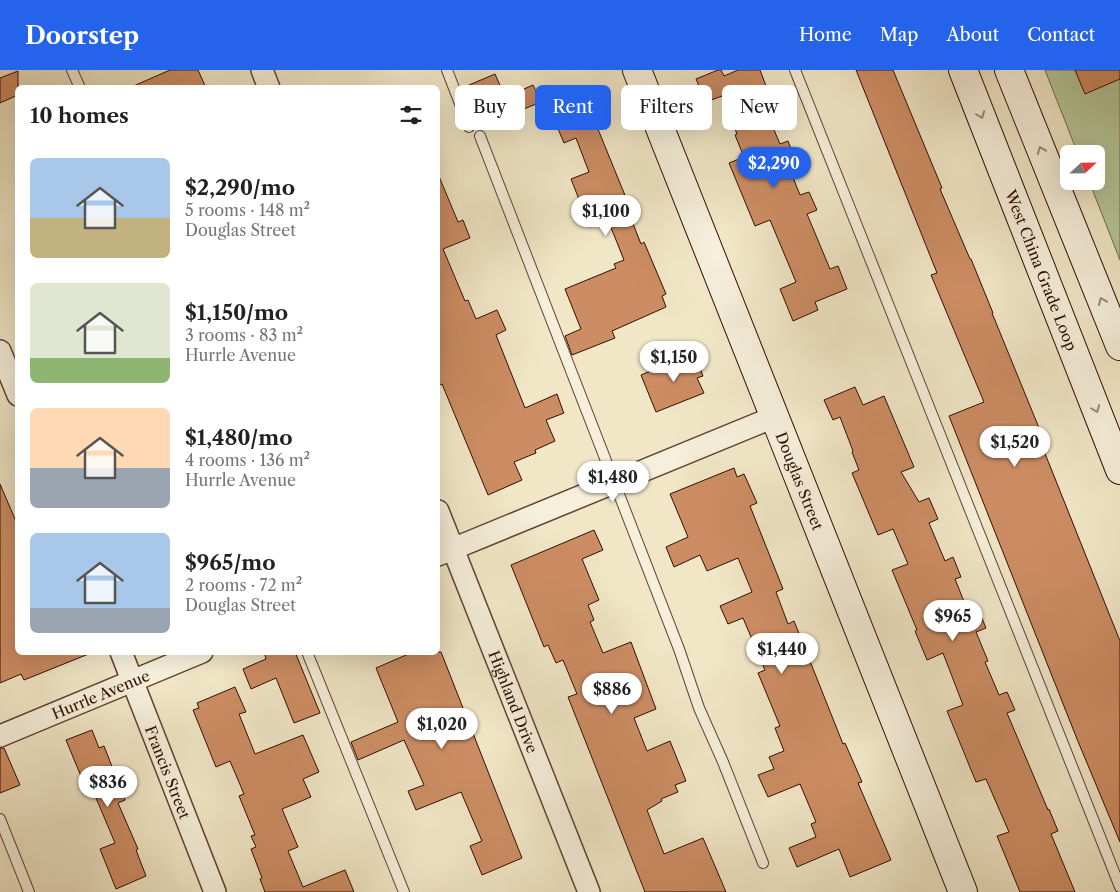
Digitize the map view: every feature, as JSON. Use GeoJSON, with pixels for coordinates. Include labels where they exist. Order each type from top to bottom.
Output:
{"type":"FeatureCollection","features":[{"type":"Feature","properties":{"kind":"street"},"geometry":{"type":"LineString","coordinates":[[262,70],[268,85]]}},
{"type":"Feature","properties":{"kind":"street","name":"Douglas Street"},"geometry":{"type":"LineString","coordinates":[[636,70],[963,892]]}},
{"type":"Feature","properties":{"kind":"street","name":"West China Grade Loop"},"geometry":{"type":"LineString","coordinates":[[963,70],[1120,470]]}},
{"type":"Feature","properties":{"kind":"street"},"geometry":{"type":"LineString","coordinates":[[1009,70],[1120,346]]}},
{"type":"Feature","properties":{"kind":"street"},"geometry":{"type":"LineString","coordinates":[[0,351],[15,387]]}},
{"type":"Feature","properties":{"kind":"street"},"geometry":{"type":"LineString","coordinates":[[445,552],[774,417]]}},
{"type":"Feature","properties":{"kind":"street","name":"Highland Drive"},"geometry":{"type":"LineString","coordinates":[[440,523],[445,552],[589,892]]}},
{"type":"Feature","properties":{"kind":"street","name":"Francis Street"},"geometry":{"type":"LineString","coordinates":[[122,655],[215,892]]}},
{"type":"Feature","properties":{"kind":"street","name":"Hurrle Avenue"},"geometry":{"type":"LineString","coordinates":[[0,736],[195,655]]}},
{"type":"Feature","properties":{"kind":"lane"},"geometry":{"type":"LineString","coordinates":[[72,70],[79,85]]}},
{"type":"Feature","properties":{"kind":"lane"},"geometry":{"type":"LineString","coordinates":[[447,70],[455,91]]}},
{"type":"Feature","properties":{"kind":"lane"},"geometry":{"type":"LineString","coordinates":[[795,70],[1120,887]]}},
{"type":"Feature","properties":{"kind":"lane"},"geometry":{"type":"LineString","coordinates":[[480,136],[679,649],[699,708],[723,762],[763,863]]}},
{"type":"Feature","properties":{"kind":"lane"},"geometry":{"type":"LineString","coordinates":[[308,655],[404,892]]}},
{"type":"Feature","properties":{"kind":"lane"},"geometry":{"type":"LineString","coordinates":[[0,819],[29,892]]}},
{"type":"Feature","properties":{"kind":"green space"},"geometry":{"type":"Polygon","coordinates":[[[1045,70],[1120,70],[1120,260],[1093,190],[1105,190],[1105,145],[1074,145],[1045,70]]]}},
{"type":"Feature","properties":{"kind":"building"},"geometry":{"type":"Polygon","coordinates":[[[170,70],[198,70],[205,85],[136,85],[170,70]]]}},
{"type":"Feature","properties":{"kind":"building"},"geometry":{"type":"Polygon","coordinates":[[[718,70],[721,70],[724,76],[738,70],[760,70],[766,85],[722,85],[722,96],[712,100],[712,85],[699,85],[696,79],[718,70]]]}},
{"type":"Feature","properties":{"kind":"building"},"geometry":{"type":"Polygon","coordinates":[[[856,70],[893,70],[1046,445],[1042,446],[1120,641],[1120,842],[1077,739],[949,416],[984,402],[931,275],[937,273],[856,70]]]}},
{"type":"Feature","properties":{"kind":"building"},"geometry":{"type":"Polygon","coordinates":[[[1075,70],[1120,70],[1120,79],[1085,94],[1075,70]]]}},
{"type":"Feature","properties":{"kind":"building"},"geometry":{"type":"Polygon","coordinates":[[[18,71],[18,85],[15,85],[15,96],[0,103],[0,78],[18,71]]]}},
{"type":"Feature","properties":{"kind":"building"},"geometry":{"type":"Polygon","coordinates":[[[495,74],[500,85],[469,85],[495,74]]]}},
{"type":"Feature","properties":{"kind":"building"},"geometry":{"type":"Polygon","coordinates":[[[533,85],[535,89],[535,104],[525,109],[525,89],[533,85]]]}},
{"type":"Feature","properties":{"kind":"building"},"geometry":{"type":"Polygon","coordinates":[[[559,130],[598,130],[631,210],[628,211],[641,244],[644,242],[666,294],[662,296],[666,307],[612,331],[615,338],[572,355],[565,336],[581,329],[565,289],[616,268],[614,264],[624,260],[608,220],[590,227],[571,179],[589,172],[576,138],[564,143],[559,130]]]}},
{"type":"Feature","properties":{"kind":"building"},"geometry":{"type":"Polygon","coordinates":[[[735,130],[774,130],[780,144],[788,141],[796,161],[788,165],[800,195],[809,192],[817,210],[807,214],[830,269],[838,266],[847,289],[815,302],[818,310],[793,321],[780,289],[796,282],[770,220],[755,226],[729,163],[744,157],[735,135],[737,134],[735,130]]]}},
{"type":"Feature","properties":{"kind":"building"},"geometry":{"type":"Polygon","coordinates":[[[440,179],[458,222],[463,220],[470,238],[443,249],[465,301],[468,300],[476,319],[497,310],[506,330],[496,335],[525,408],[557,394],[564,413],[546,420],[555,441],[535,450],[536,453],[514,462],[522,480],[488,495],[442,384],[440,385],[440,179]]]}},
{"type":"Feature","properties":{"kind":"building"},"geometry":{"type":"Polygon","coordinates":[[[694,353],[703,376],[697,378],[704,393],[656,412],[641,375],[694,353]]]}},
{"type":"Feature","properties":{"kind":"building"},"geometry":{"type":"Polygon","coordinates":[[[855,387],[863,405],[884,396],[914,467],[901,472],[919,502],[929,498],[938,519],[929,523],[945,561],[953,557],[961,577],[955,579],[969,614],[979,611],[986,628],[976,632],[988,661],[985,662],[999,695],[1007,692],[1015,710],[1007,713],[1058,831],[1051,834],[1075,892],[1020,892],[997,836],[1009,832],[986,779],[976,782],[947,711],[963,705],[943,653],[927,660],[915,631],[917,630],[892,570],[908,564],[893,529],[878,535],[852,473],[859,470],[840,417],[833,420],[824,400],[855,387]]]}},
{"type":"Feature","properties":{"kind":"building"},"geometry":{"type":"Polygon","coordinates":[[[734,468],[737,477],[744,474],[757,503],[750,506],[783,589],[776,592],[788,624],[794,621],[843,744],[845,743],[862,782],[858,783],[891,860],[850,877],[839,849],[797,867],[789,848],[816,837],[811,824],[816,822],[800,784],[768,797],[758,775],[774,769],[769,757],[784,751],[775,728],[780,726],[758,673],[765,670],[743,618],[728,624],[720,606],[752,592],[738,558],[707,571],[700,555],[674,567],[666,547],[688,537],[670,494],[734,468]]]}},
{"type":"Feature","properties":{"kind":"building"},"geometry":{"type":"Polygon","coordinates":[[[0,484],[15,519],[15,655],[86,655],[24,680],[21,674],[0,683],[0,484]]]}},
{"type":"Feature","properties":{"kind":"building"},"geometry":{"type":"Polygon","coordinates":[[[594,530],[603,550],[582,559],[599,600],[588,605],[594,620],[590,622],[603,653],[631,642],[656,709],[634,718],[647,751],[670,741],[686,781],[675,785],[678,792],[661,799],[662,801],[647,810],[664,854],[703,838],[726,892],[645,892],[568,697],[577,694],[563,660],[556,663],[548,645],[544,647],[511,565],[594,530]]]}},
{"type":"Feature","properties":{"kind":"building"},"geometry":{"type":"Polygon","coordinates":[[[441,652],[522,858],[482,875],[470,846],[482,841],[461,792],[416,810],[408,791],[424,785],[404,740],[358,760],[351,742],[398,722],[376,668],[406,655],[440,655],[441,652]]]}},
{"type":"Feature","properties":{"kind":"building"},"geometry":{"type":"Polygon","coordinates":[[[265,655],[296,655],[320,713],[294,723],[276,678],[251,689],[243,669],[266,659],[265,655]]]}},
{"type":"Feature","properties":{"kind":"building"},"geometry":{"type":"Polygon","coordinates":[[[235,687],[246,712],[239,714],[255,754],[303,735],[319,772],[303,779],[311,797],[282,809],[298,847],[288,851],[303,887],[345,870],[354,892],[265,892],[251,849],[256,847],[251,836],[255,835],[239,796],[244,794],[230,761],[216,767],[193,710],[199,708],[197,703],[235,687]]]}},
{"type":"Feature","properties":{"kind":"building"},"geometry":{"type":"Polygon","coordinates":[[[92,730],[99,748],[104,746],[125,800],[118,803],[138,849],[136,850],[146,876],[116,889],[100,849],[115,843],[88,779],[83,781],[66,740],[92,730]]]}},
{"type":"Feature","properties":{"kind":"building"},"geometry":{"type":"Polygon","coordinates":[[[0,748],[4,748],[20,785],[0,793],[0,748]]]}}]}
